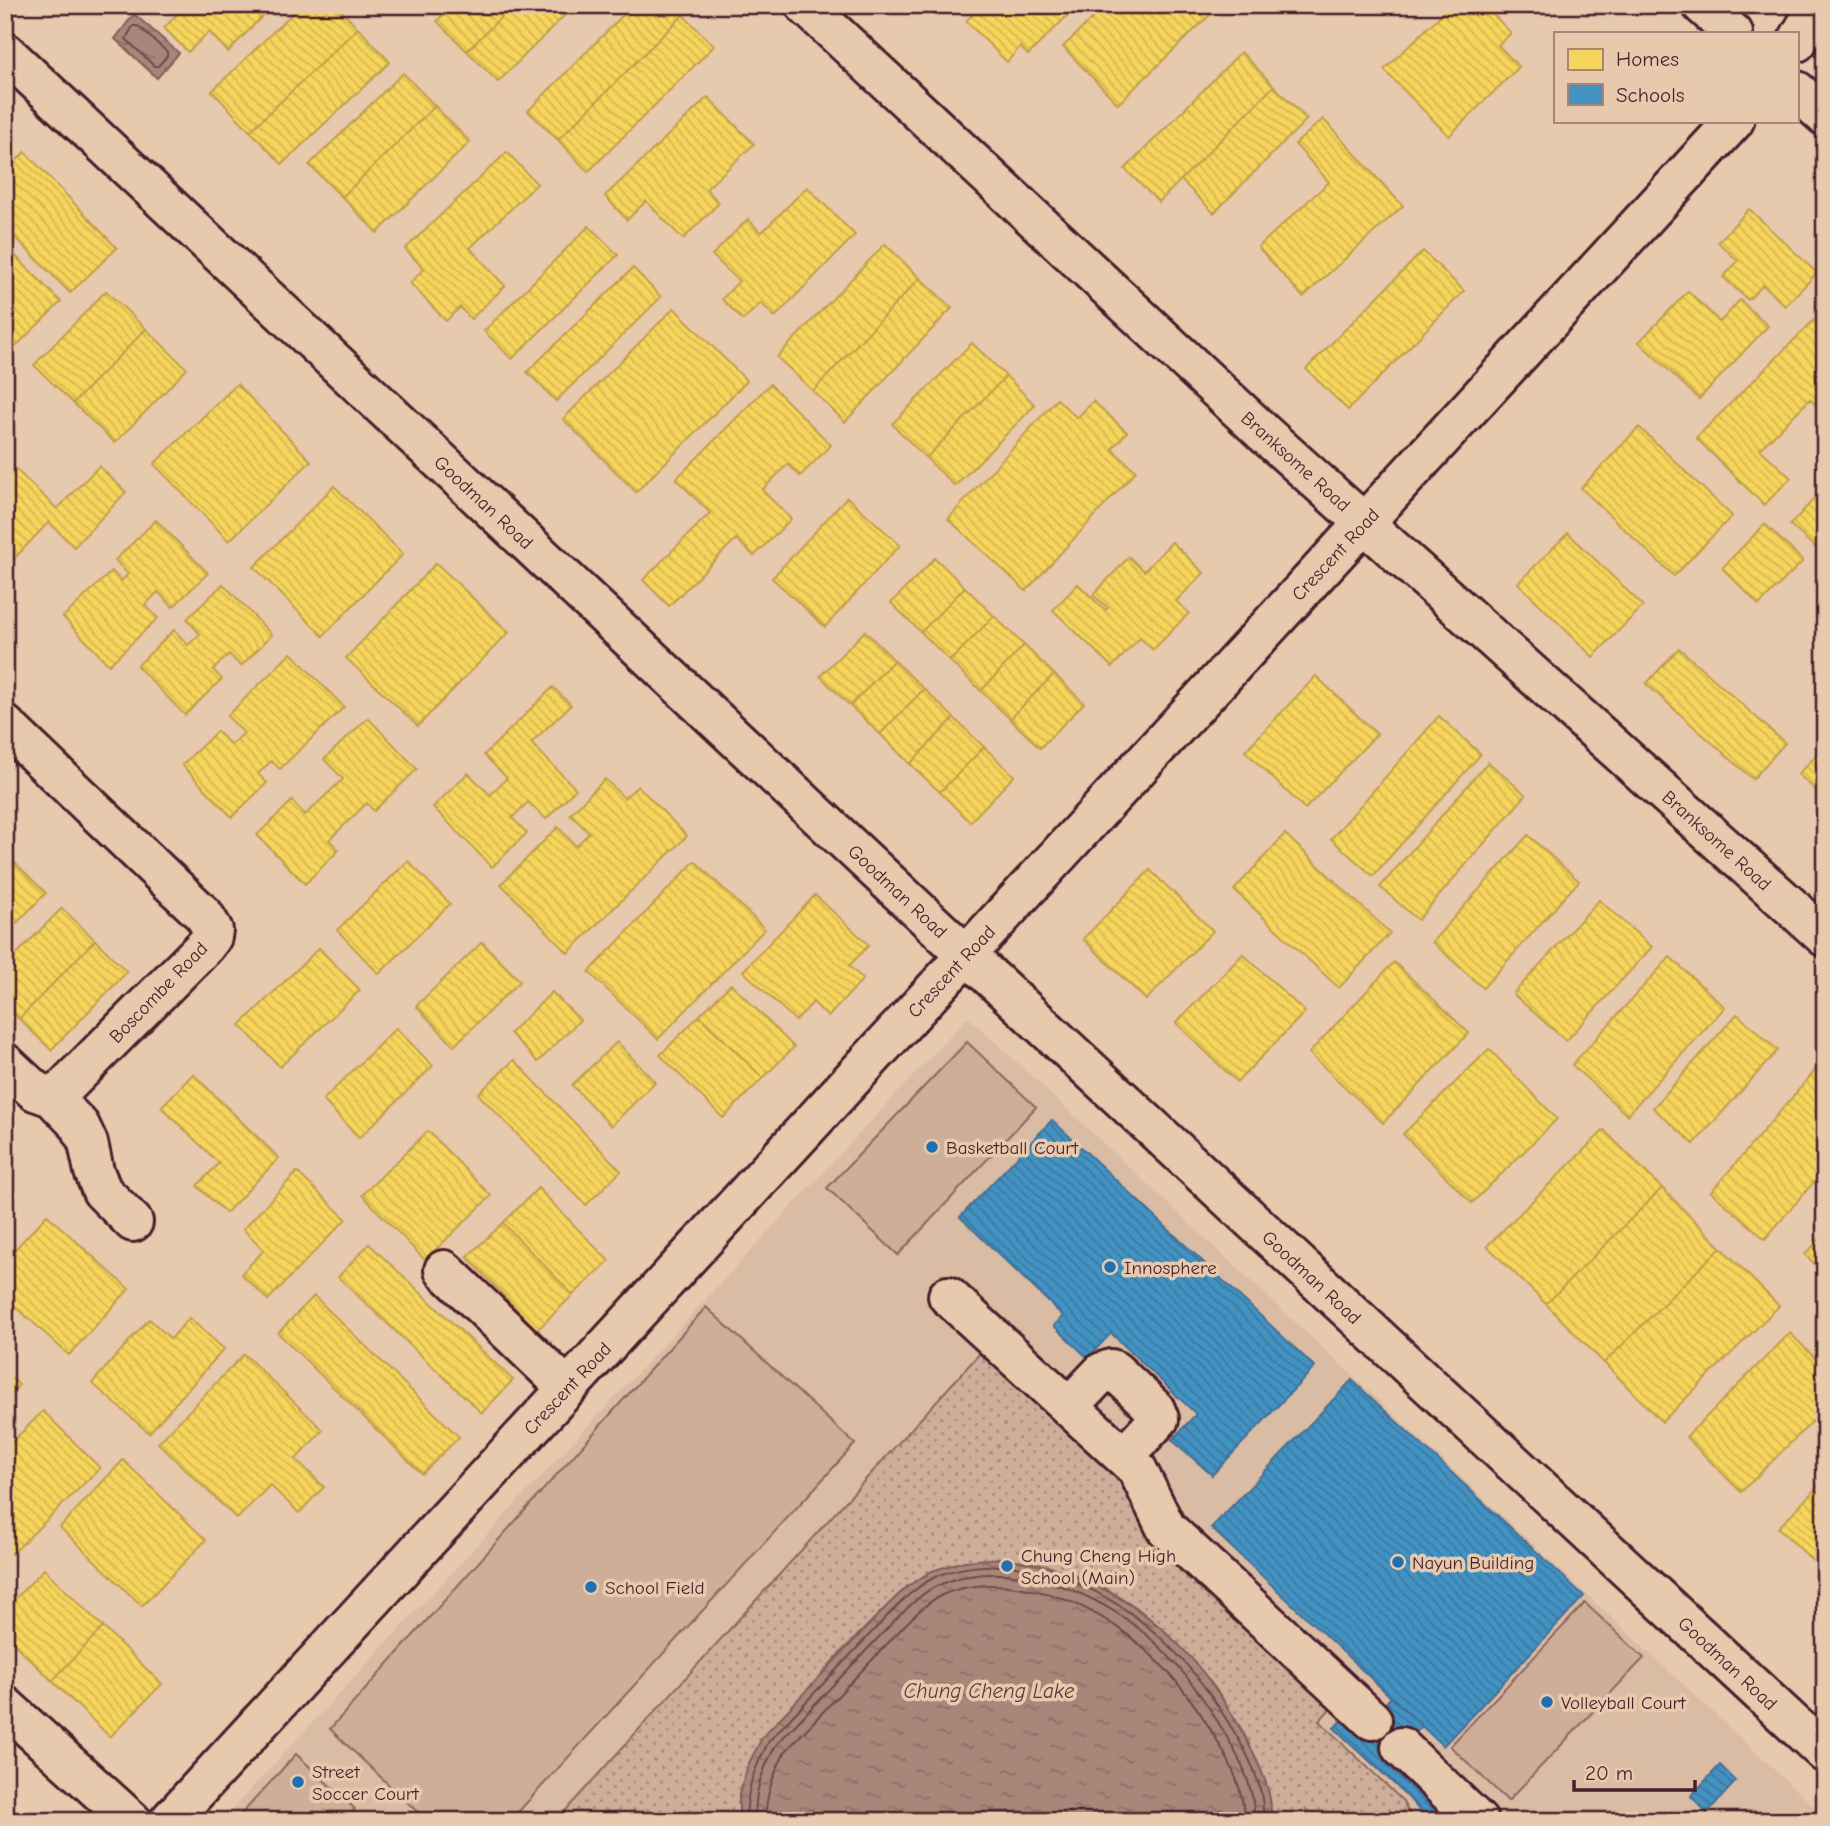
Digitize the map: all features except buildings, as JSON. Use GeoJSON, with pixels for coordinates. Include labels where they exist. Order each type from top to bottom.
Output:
{"type":"FeatureCollection","features":[{"type":"Feature","properties":{"kind":"street","name":"Branksome Road"},"geometry":{"type":"LineString","coordinates":[[805,5],[1268,436],[1825,937]]}},
{"type":"Feature","properties":{"kind":"street"},"geometry":{"type":"LineString","coordinates":[[1702,5],[1731,32]]}},
{"type":"Feature","properties":{"kind":"street"},"geometry":{"type":"LineString","coordinates":[[1798,40],[1818,5]]}},
{"type":"Feature","properties":{"kind":"street","name":"Goodman Road"},"geometry":{"type":"LineString","coordinates":[[6,54],[966,955],[1825,1754]]}},
{"type":"Feature","properties":{"kind":"street"},"geometry":{"type":"LineString","coordinates":[[1798,92],[1825,116]]}},
{"type":"Feature","properties":{"kind":"street","name":"Crescent Road"},"geometry":{"type":"LineString","coordinates":[[169,1821],[1733,122]]}},
{"type":"Feature","properties":{"kind":"street","name":"Boscombe Road"},"geometry":{"type":"LineString","coordinates":[[5,725],[204,915],[213,930],[212,937],[205,946],[52,1097]]}},
{"type":"Feature","properties":{"kind":"street"},"geometry":{"type":"LineString","coordinates":[[5,1063],[35,1091],[52,1097],[80,1126],[88,1143],[102,1191],[133,1222]]}},
{"type":"Feature","properties":{"kind":"street"},"geometry":{"type":"LineString","coordinates":[[444,1270],[567,1388]]}},
{"type":"Feature","properties":{"kind":"street"},"geometry":{"type":"LineString","coordinates":[[948,1296],[1124,1457],[1136,1469],[1166,1528],[1372,1720]]}},
{"type":"Feature","properties":{"kind":"street"},"geometry":{"type":"LineString","coordinates":[[1069,1407],[1102,1372],[1111,1369],[1115,1371],[1155,1409],[1159,1419],[1124,1457]]}},
{"type":"Feature","properties":{"kind":"street"},"geometry":{"type":"LineString","coordinates":[[5,1706],[132,1821]]}},
{"type":"Feature","properties":{"kind":"street"},"geometry":{"type":"LineString","coordinates":[[1401,1747],[1478,1821]]}},
{"type":"Feature","properties":{"kind":"shaded area","name":"Chung Cheng High School (Main)"},"geometry":{"type":"Polygon","coordinates":[[[968,1017],[1825,1817],[1825,1821],[221,1821],[968,1017]]]}},
{"type":"Feature","properties":{"kind":"shaded area","name":"Basketball Court"},"geometry":{"type":"Polygon","coordinates":[[[967,1042],[1036,1107],[898,1255],[827,1188],[967,1042]]]}},
{"type":"Feature","properties":{"kind":"shaded area","name":"School Field"},"geometry":{"type":"Polygon","coordinates":[[[706,1307],[855,1444],[510,1821],[427,1821],[330,1729],[706,1307]]]}},
{"type":"Feature","properties":{"kind":"shaded area"},"geometry":{"type":"Polygon","coordinates":[[[990,1342],[1339,1699],[1319,1721],[1403,1801],[1413,1821],[1270,1821],[1267,1789],[1242,1730],[1220,1695],[1166,1632],[1136,1607],[1105,1588],[1071,1573],[1037,1563],[1002,1558],[908,1586],[836,1657],[749,1763],[739,1795],[739,1821],[556,1821],[990,1342]]]}},
{"type":"Feature","properties":{"kind":"shaded area","name":"Volleyball Court"},"geometry":{"type":"Polygon","coordinates":[[[1585,1603],[1644,1658],[1508,1801],[1450,1746],[1585,1603]]]}},
{"type":"Feature","properties":{"kind":"shaded area","name":"Street Soccer Court"},"geometry":{"type":"Polygon","coordinates":[[[296,1754],[355,1809],[344,1821],[235,1821],[296,1754]]]}},
{"type":"Feature","properties":{"kind":"water"},"geometry":{"type":"Polygon","coordinates":[[[134,14],[179,53],[157,78],[115,39],[134,14]]]}},
{"type":"Feature","properties":{"kind":"water","name":"Chung Cheng Lake"},"geometry":{"type":"Polygon","coordinates":[[[1002,1558],[1044,1566],[1082,1579],[1118,1597],[1149,1618],[1178,1644],[1228,1708],[1249,1745],[1268,1792],[1270,1821],[739,1821],[739,1795],[749,1763],[763,1736],[886,1607],[908,1586],[932,1571],[964,1561],[1002,1558]]]}},
{"type":"Feature","properties":{"kind":"place","name":"Basketball Court"},"geometry":{"type":"Point","coordinates":[932,1147]}},
{"type":"Feature","properties":{"kind":"place","name":"Innosphere"},"geometry":{"type":"Point","coordinates":[1110,1267]}},
{"type":"Feature","properties":{"kind":"place","name":"Nayun Building"},"geometry":{"type":"Point","coordinates":[1398,1562]}},
{"type":"Feature","properties":{"kind":"place","name":"Chung Cheng High School (Main)"},"geometry":{"type":"Point","coordinates":[1007,1566]}},
{"type":"Feature","properties":{"kind":"place","name":"School Field"},"geometry":{"type":"Point","coordinates":[591,1587]}},
{"type":"Feature","properties":{"kind":"place","name":"Volleyball Court"},"geometry":{"type":"Point","coordinates":[1547,1702]}},
{"type":"Feature","properties":{"kind":"place","name":"Street Soccer Court"},"geometry":{"type":"Point","coordinates":[298,1782]}}]}
